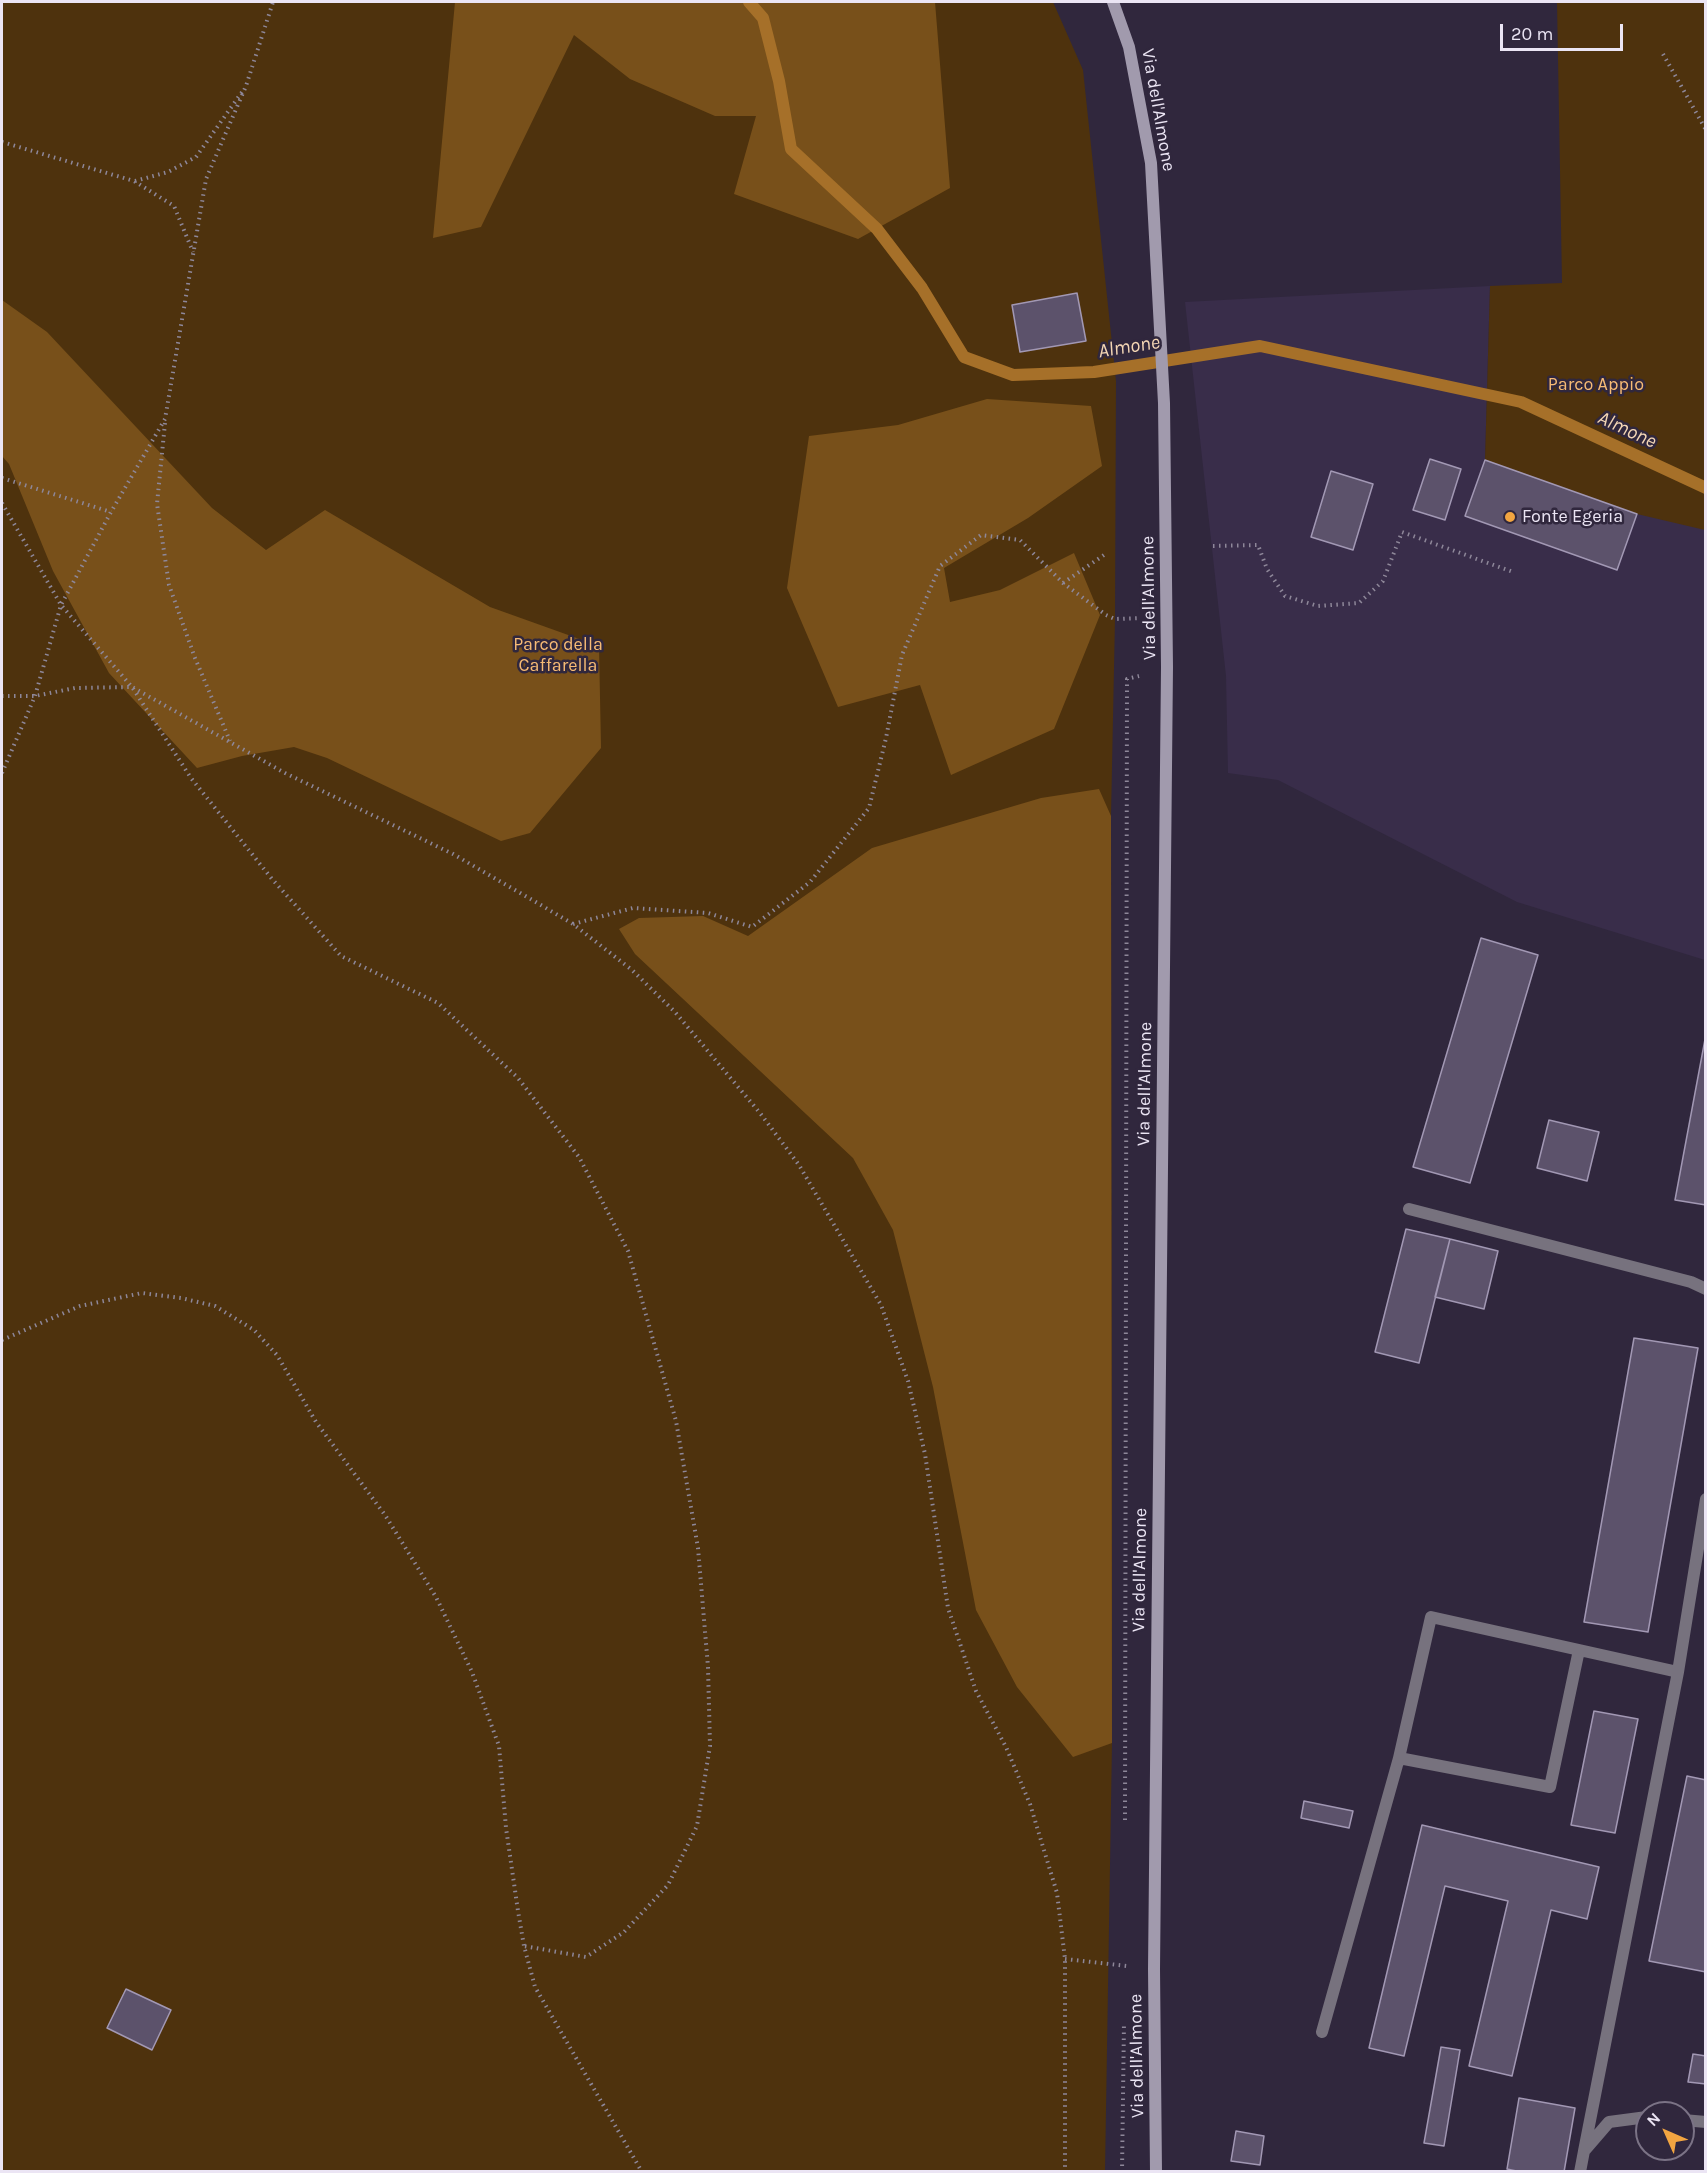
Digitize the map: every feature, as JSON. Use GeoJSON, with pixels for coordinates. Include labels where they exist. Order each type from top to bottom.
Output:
{"type":"FeatureCollection","features":[{"type":"Feature","properties":{"kind":"main road","name":"Via dell'Almone"},"geometry":{"type":"LineString","coordinates":[[1113,2],[1128,47],[1152,164],[1164,403],[1167,617],[1154,1968],[1156,2172]]}},
{"type":"Feature","properties":{"kind":"lane"},"geometry":{"type":"LineString","coordinates":[[1408,1209],[1691,1282],[1706,1289]]}},
{"type":"Feature","properties":{"kind":"lane"},"geometry":{"type":"LineString","coordinates":[[1580,2172],[1678,1672],[1706,1499]]}},
{"type":"Feature","properties":{"kind":"lane"},"geometry":{"type":"LineString","coordinates":[[1322,2032],[1399,1758],[1431,1617],[1678,1672]]}},
{"type":"Feature","properties":{"kind":"lane"},"geometry":{"type":"LineString","coordinates":[[1399,1758],[1550,1787],[1579,1650]]}},
{"type":"Feature","properties":{"kind":"lane"},"geometry":{"type":"LineString","coordinates":[[1584,2151],[1608,2122],[1635,2119]]}},
{"type":"Feature","properties":{"kind":"path"},"geometry":{"type":"LineString","coordinates":[[231,742],[195,658],[169,585],[157,504],[165,419],[206,179],[246,86],[273,2]]}},
{"type":"Feature","properties":{"kind":"path"},"geometry":{"type":"LineString","coordinates":[[1663,54],[1706,130]]}},
{"type":"Feature","properties":{"kind":"path"},"geometry":{"type":"LineString","coordinates":[[134,181],[168,172],[196,157],[246,86]]}},
{"type":"Feature","properties":{"kind":"path"},"geometry":{"type":"LineString","coordinates":[[2,142],[134,181],[174,206],[193,253]]}},
{"type":"Feature","properties":{"kind":"path"},"geometry":{"type":"LineString","coordinates":[[2,772],[35,696],[61,605],[165,419]]}},
{"type":"Feature","properties":{"kind":"path"},"geometry":{"type":"LineString","coordinates":[[2,478],[111,512]]}},
{"type":"Feature","properties":{"kind":"path"},"geometry":{"type":"LineString","coordinates":[[2,503],[61,605],[132,687],[191,778],[272,879],[342,956],[438,1003],[518,1077],[579,1157],[628,1251],[676,1421],[698,1548],[708,1667],[710,1746],[697,1826],[668,1885],[624,1932],[586,1957],[524,1946]]}},
{"type":"Feature","properties":{"kind":"path"},"geometry":{"type":"LineString","coordinates":[[1213,546],[1258,545],[1267,569],[1285,596],[1318,606],[1359,603],[1383,581],[1402,532],[1513,572]]}},
{"type":"Feature","properties":{"kind":"path"},"geometry":{"type":"LineString","coordinates":[[573,924],[633,908],[708,913],[752,927],[810,882],[869,808],[886,738],[902,655],[940,566],[981,535],[1020,540],[1063,583],[1115,619],[1167,617]]}},
{"type":"Feature","properties":{"kind":"path"},"geometry":{"type":"LineString","coordinates":[[1063,583],[1107,553]]}},
{"type":"Feature","properties":{"kind":"path"},"geometry":{"type":"LineString","coordinates":[[1125,1823],[1127,679]]}},
{"type":"Feature","properties":{"kind":"path"},"geometry":{"type":"LineString","coordinates":[[2,696],[35,696],[75,688],[132,687],[285,773],[453,854],[573,924],[632,970],[675,1012],[760,1113],[799,1165],[881,1305],[908,1381],[925,1454],[948,1608],[976,1691],[1006,1747],[1030,1804],[1057,1893],[1065,1959],[1065,2172]]}},
{"type":"Feature","properties":{"kind":"path"},"geometry":{"type":"LineString","coordinates":[[2,1340],[80,1306],[142,1293],[181,1298],[215,1306],[254,1330],[277,1355],[316,1422],[385,1515],[436,1597],[472,1672],[499,1746],[506,1828],[524,1946],[535,1987],[642,2172]]}},
{"type":"Feature","properties":{"kind":"path"},"geometry":{"type":"LineString","coordinates":[[1124,1977],[1125,1954]]}},
{"type":"Feature","properties":{"kind":"path"},"geometry":{"type":"LineString","coordinates":[[1065,1959],[1154,1968]]}},
{"type":"Feature","properties":{"kind":"path"},"geometry":{"type":"LineString","coordinates":[[1122,2172],[1124,2011]]}},
{"type":"Feature","properties":{"kind":"shaded area"},"geometry":{"type":"Polygon","coordinates":[[[1490,286],[1485,460],[1705,528],[1705,960],[1517,902],[1278,780],[1228,773],[1226,676],[1185,302],[1490,286]]]}},
{"type":"Feature","properties":{"kind":"green space","name":"Parco della Caffarella"},"geometry":{"type":"Polygon","coordinates":[[[2,2],[1053,2],[1083,70],[1116,381],[1111,816],[1112,1743],[1105,2171],[2,2171],[2,2]]]}},
{"type":"Feature","properties":{"kind":"green space"},"geometry":{"type":"Polygon","coordinates":[[[455,2],[935,2],[950,188],[858,239],[734,194],[756,116],[715,116],[630,79],[574,35],[481,227],[433,238],[455,2]]]}},
{"type":"Feature","properties":{"kind":"green space","name":"Parco Appio"},"geometry":{"type":"Polygon","coordinates":[[[1557,2],[1705,2],[1705,530],[1637,514],[1485,460],[1490,286],[1562,283],[1557,2]]]}},
{"type":"Feature","properties":{"kind":"green space"},"geometry":{"type":"Polygon","coordinates":[[[2,300],[47,332],[212,508],[266,550],[325,510],[490,607],[599,646],[601,748],[530,833],[501,841],[327,758],[294,747],[242,756],[197,768],[109,673],[53,571],[9,464],[2,456],[2,300]]]}},
{"type":"Feature","properties":{"kind":"green space"},"geometry":{"type":"Polygon","coordinates":[[[987,399],[1091,406],[1102,466],[1028,518],[944,568],[950,602],[1000,590],[1074,553],[1100,615],[1054,729],[951,775],[920,685],[838,707],[787,588],[809,436],[898,425],[987,399]]]}},
{"type":"Feature","properties":{"kind":"green space"},"geometry":{"type":"Polygon","coordinates":[[[1099,789],[1111,816],[1112,1743],[1073,1757],[1017,1687],[976,1610],[933,1387],[893,1230],[853,1158],[635,954],[619,929],[639,918],[703,916],[748,936],[872,848],[1041,798],[1099,789]]]}},
{"type":"Feature","properties":{"kind":"building"},"geometry":{"type":"Polygon","coordinates":[[[1077,293],[1086,341],[1020,352],[1012,305],[1077,293]]]}},
{"type":"Feature","properties":{"kind":"building"},"geometry":{"type":"Polygon","coordinates":[[[1430,459],[1461,469],[1445,520],[1413,510],[1430,459]]]}},
{"type":"Feature","properties":{"kind":"building"},"geometry":{"type":"Polygon","coordinates":[[[1485,460],[1637,514],[1617,570],[1465,516],[1485,460]]]}},
{"type":"Feature","properties":{"kind":"building"},"geometry":{"type":"Polygon","coordinates":[[[1331,471],[1373,484],[1353,550],[1311,537],[1331,471]]]}},
{"type":"Feature","properties":{"kind":"building"},"geometry":{"type":"Polygon","coordinates":[[[1481,938],[1538,955],[1470,1183],[1413,1167],[1481,938]]]}},
{"type":"Feature","properties":{"kind":"building"},"geometry":{"type":"Polygon","coordinates":[[[1706,1034],[1706,1205],[1675,1200],[1706,1034]]]}},
{"type":"Feature","properties":{"kind":"building"},"geometry":{"type":"Polygon","coordinates":[[[1549,1120],[1599,1132],[1587,1181],[1537,1168],[1549,1120]]]}},
{"type":"Feature","properties":{"kind":"building"},"geometry":{"type":"Polygon","coordinates":[[[1406,1229],[1450,1239],[1419,1363],[1375,1352],[1406,1229]]]}},
{"type":"Feature","properties":{"kind":"building"},"geometry":{"type":"Polygon","coordinates":[[[1450,1239],[1498,1251],[1484,1309],[1435,1297],[1450,1239]]]}},
{"type":"Feature","properties":{"kind":"building"},"geometry":{"type":"Polygon","coordinates":[[[1634,1338],[1698,1348],[1648,1632],[1584,1622],[1634,1338]]]}},
{"type":"Feature","properties":{"kind":"building"},"geometry":{"type":"Polygon","coordinates":[[[1594,1711],[1638,1719],[1615,1833],[1571,1825],[1594,1711]]]}},
{"type":"Feature","properties":{"kind":"building"},"geometry":{"type":"Polygon","coordinates":[[[1687,1776],[1706,1780],[1706,1972],[1649,1961],[1687,1776]]]}},
{"type":"Feature","properties":{"kind":"building"},"geometry":{"type":"Polygon","coordinates":[[[1304,1801],[1353,1811],[1349,1828],[1301,1818],[1304,1801]]]}},
{"type":"Feature","properties":{"kind":"building"},"geometry":{"type":"Polygon","coordinates":[[[1422,1825],[1599,1867],[1587,1919],[1551,1910],[1512,2076],[1469,2066],[1508,1901],[1445,1886],[1404,2056],[1369,2048],[1422,1825]]]}},
{"type":"Feature","properties":{"kind":"building"},"geometry":{"type":"Polygon","coordinates":[[[126,1989],[171,2010],[152,2050],[107,2028],[126,1989]]]}},
{"type":"Feature","properties":{"kind":"building"},"geometry":{"type":"Polygon","coordinates":[[[1441,2047],[1460,2050],[1444,2146],[1424,2143],[1441,2047]]]}},
{"type":"Feature","properties":{"kind":"building"},"geometry":{"type":"Polygon","coordinates":[[[1693,2054],[1706,2056],[1706,2084],[1688,2082],[1693,2054]]]}},
{"type":"Feature","properties":{"kind":"building"},"geometry":{"type":"Polygon","coordinates":[[[1519,2098],[1575,2108],[1564,2172],[1521,2172],[1507,2169],[1519,2098]]]}},
{"type":"Feature","properties":{"kind":"building"},"geometry":{"type":"Polygon","coordinates":[[[1236,2131],[1264,2136],[1260,2165],[1231,2161],[1236,2131]]]}},
{"type":"Feature","properties":{"kind":"waterway","name":"Almone"},"geometry":{"type":"LineString","coordinates":[[749,2],[763,18],[779,81],[791,149],[877,229],[922,288],[964,357],[1013,375],[1094,372],[1260,346],[1521,402],[1706,488]]}},
{"type":"Feature","properties":{"kind":"place","name":"Fonte Egeria"},"geometry":{"type":"Point","coordinates":[1510,517]}}]}
